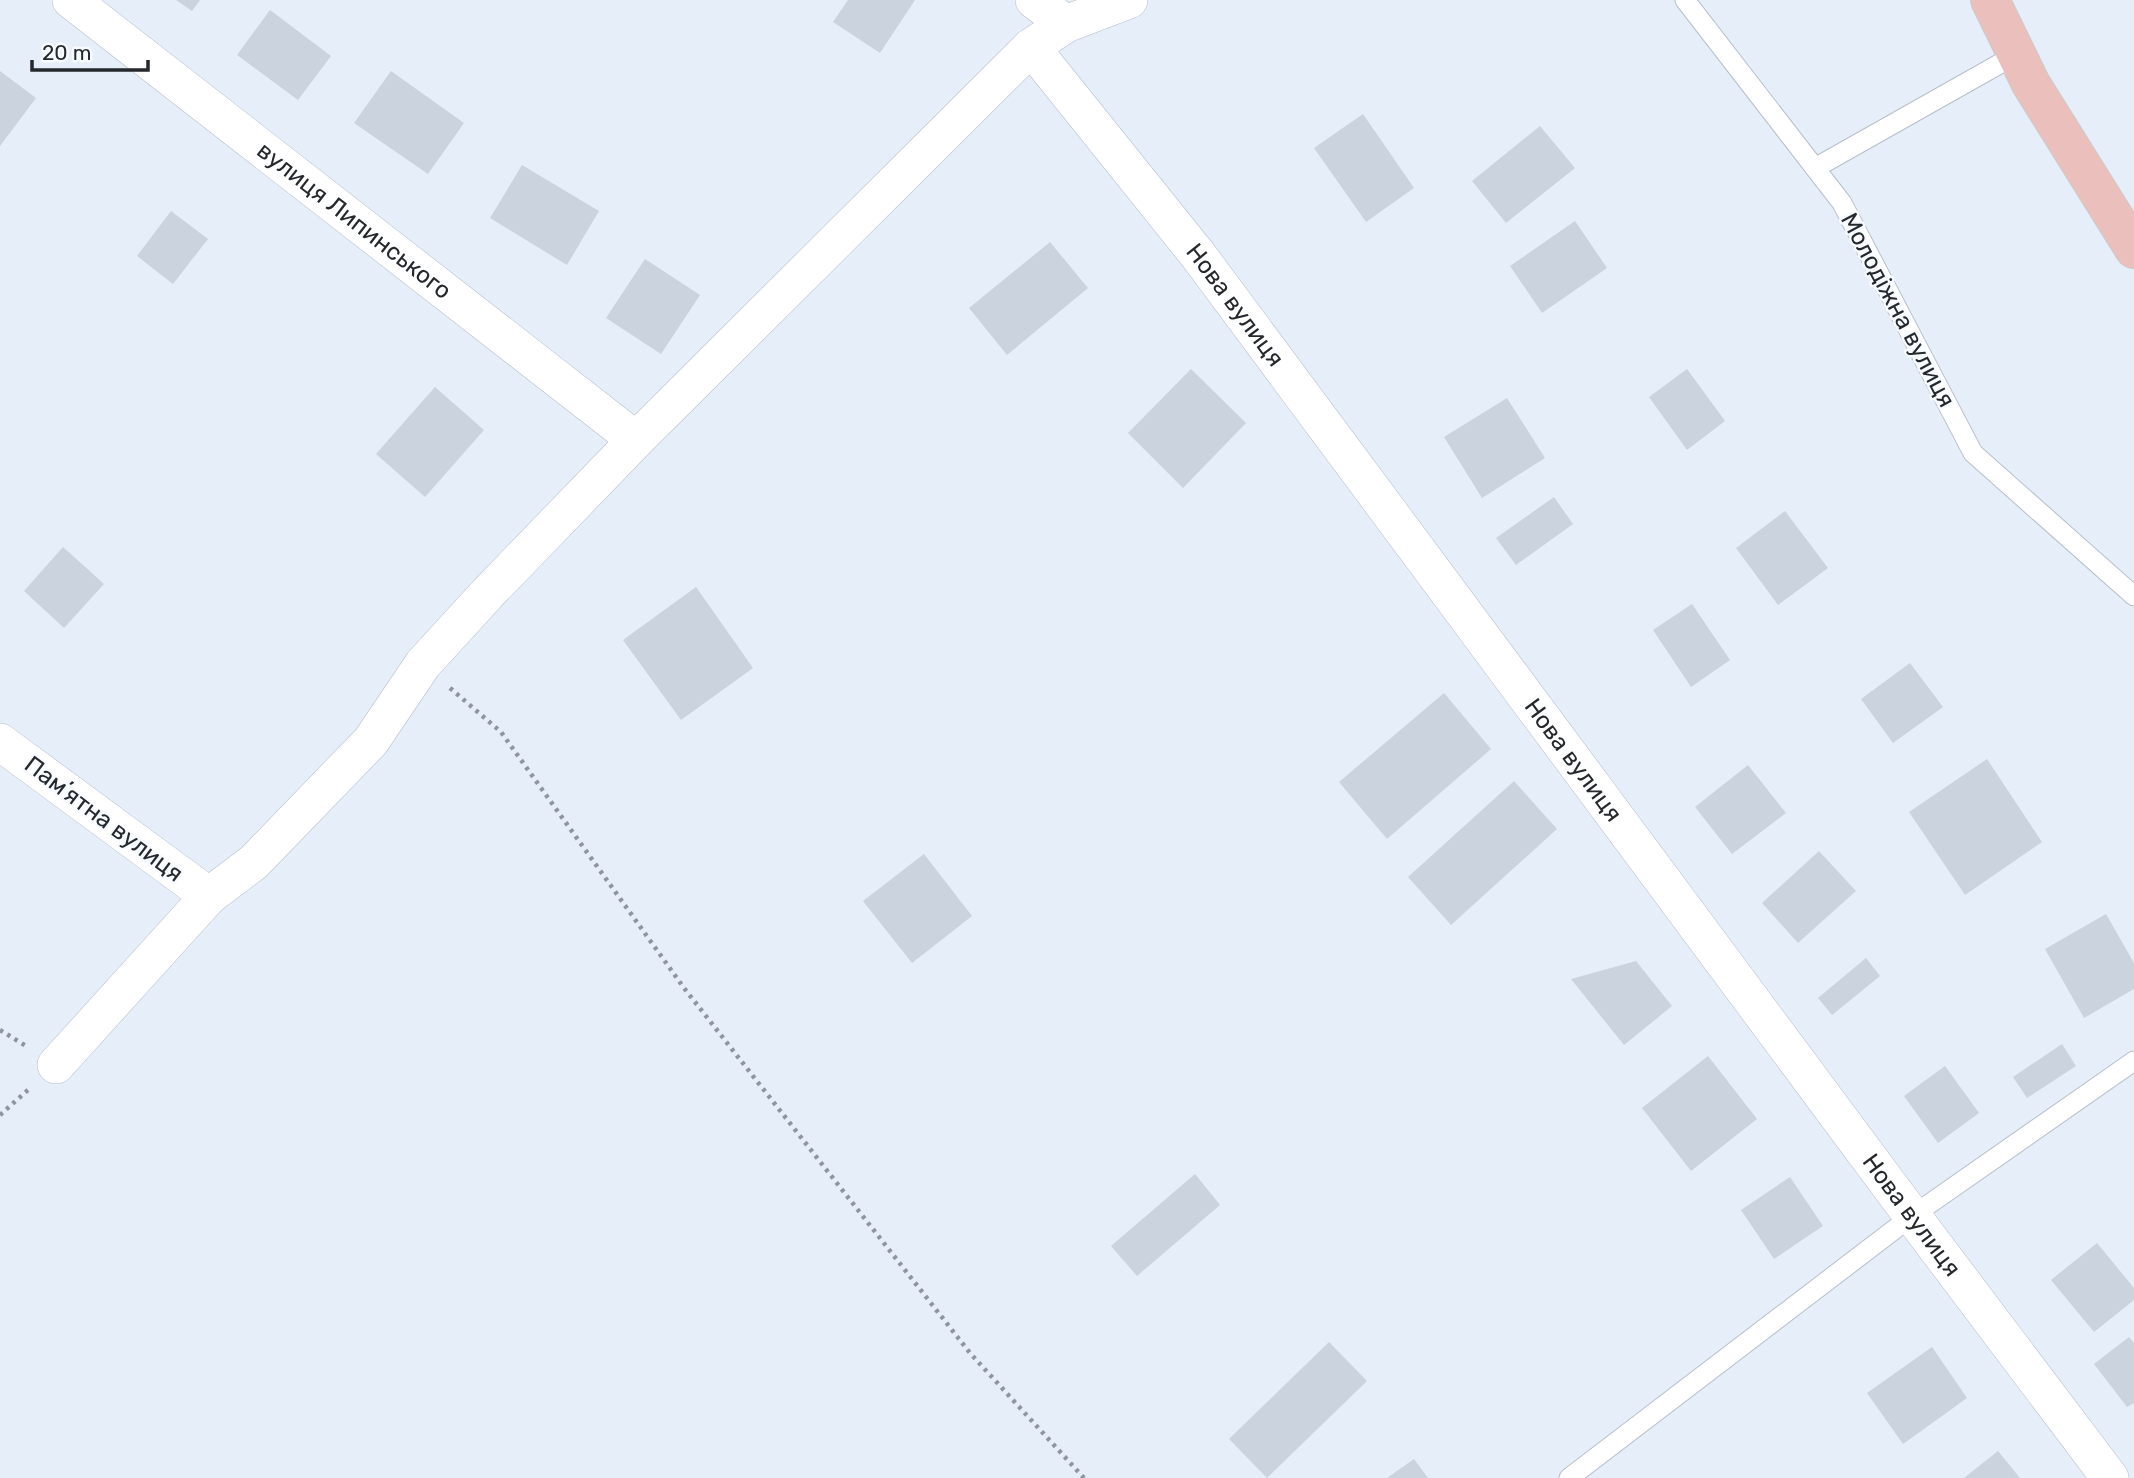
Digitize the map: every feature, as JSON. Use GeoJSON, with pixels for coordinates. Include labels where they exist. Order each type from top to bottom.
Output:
{"type":"FeatureCollection","features":[{"type":"Feature","properties":{"kind":"main road"},"geometry":{"type":"LineString","coordinates":[[1990,0],[2031,84],[2134,249]]}},
{"type":"Feature","properties":{"kind":"street","name":"вулиця Липинського"},"geometry":{"type":"LineString","coordinates":[[71,0],[636,440]]}},
{"type":"Feature","properties":{"kind":"street"},"geometry":{"type":"LineString","coordinates":[[1034,0],[1066,24]]}},
{"type":"Feature","properties":{"kind":"street"},"geometry":{"type":"LineString","coordinates":[[56,1065],[209,896],[254,862],[371,741],[423,664],[487,594],[636,440],[1031,47],[1066,24],[1129,0]]}},
{"type":"Feature","properties":{"kind":"street","name":"Нова вулиця"},"geometry":{"type":"LineString","coordinates":[[1031,47],[1198,255],[1912,1216],[2110,1478]]}},
{"type":"Feature","properties":{"kind":"street","name":"Памʼятна вулиця"},"geometry":{"type":"LineString","coordinates":[[0,741],[209,896]]}},
{"type":"Feature","properties":{"kind":"lane","name":"Молодіжна вулиця"},"geometry":{"type":"LineString","coordinates":[[1685,0],[1842,203],[1973,453],[2134,596]]}},
{"type":"Feature","properties":{"kind":"lane"},"geometry":{"type":"LineString","coordinates":[[1815,169],[2017,54]]}},
{"type":"Feature","properties":{"kind":"lane"},"geometry":{"type":"LineString","coordinates":[[1569,1478],[1912,1216],[2134,1061]]}},
{"type":"Feature","properties":{"kind":"path"},"geometry":{"type":"LineString","coordinates":[[423,664],[501,732],[684,988],[970,1353],[1084,1478]]}},
{"type":"Feature","properties":{"kind":"building"},"geometry":{"type":"Polygon","coordinates":[[[176,0],[200,0],[192,11],[176,0]]]}},
{"type":"Feature","properties":{"kind":"building"},"geometry":{"type":"Polygon","coordinates":[[[848,0],[915,0],[880,53],[833,22],[848,0]]]}},
{"type":"Feature","properties":{"kind":"building"},"geometry":{"type":"Polygon","coordinates":[[[270,10],[331,56],[298,100],[237,55],[270,10]]]}},
{"type":"Feature","properties":{"kind":"building"},"geometry":{"type":"Polygon","coordinates":[[[0,71],[36,98],[0,146],[0,71]]]}},
{"type":"Feature","properties":{"kind":"building"},"geometry":{"type":"Polygon","coordinates":[[[391,71],[464,123],[428,174],[354,123],[391,71]]]}},
{"type":"Feature","properties":{"kind":"building"},"geometry":{"type":"Polygon","coordinates":[[[1363,114],[1414,188],[1366,222],[1314,148],[1363,114]]]}},
{"type":"Feature","properties":{"kind":"building"},"geometry":{"type":"Polygon","coordinates":[[[1540,126],[1575,168],[1506,223],[1472,181],[1540,126]]]}},
{"type":"Feature","properties":{"kind":"building"},"geometry":{"type":"Polygon","coordinates":[[[522,165],[599,211],[567,265],[490,218],[522,165]]]}},
{"type":"Feature","properties":{"kind":"building"},"geometry":{"type":"Polygon","coordinates":[[[171,211],[208,239],[173,284],[137,256],[171,211]]]}},
{"type":"Feature","properties":{"kind":"building"},"geometry":{"type":"Polygon","coordinates":[[[1575,221],[1607,268],[1542,313],[1510,266],[1575,221]]]}},
{"type":"Feature","properties":{"kind":"building"},"geometry":{"type":"Polygon","coordinates":[[[1050,242],[1088,288],[1007,355],[969,308],[1050,242]]]}},
{"type":"Feature","properties":{"kind":"building"},"geometry":{"type":"Polygon","coordinates":[[[645,259],[700,295],[661,354],[606,318],[645,259]]]}},
{"type":"Feature","properties":{"kind":"building"},"geometry":{"type":"Polygon","coordinates":[[[1191,369],[1246,423],[1183,488],[1128,433],[1191,369]]]}},
{"type":"Feature","properties":{"kind":"building"},"geometry":{"type":"Polygon","coordinates":[[[1687,369],[1725,421],[1687,450],[1649,397],[1687,369]]]}},
{"type":"Feature","properties":{"kind":"building"},"geometry":{"type":"Polygon","coordinates":[[[435,387],[484,430],[425,497],[376,454],[435,387]]]}},
{"type":"Feature","properties":{"kind":"building"},"geometry":{"type":"Polygon","coordinates":[[[1507,398],[1545,458],[1482,498],[1444,437],[1507,398]]]}},
{"type":"Feature","properties":{"kind":"building"},"geometry":{"type":"Polygon","coordinates":[[[1554,497],[1573,524],[1516,565],[1496,538],[1554,497]]]}},
{"type":"Feature","properties":{"kind":"building"},"geometry":{"type":"Polygon","coordinates":[[[1785,511],[1828,568],[1778,605],[1736,548],[1785,511]]]}},
{"type":"Feature","properties":{"kind":"building"},"geometry":{"type":"Polygon","coordinates":[[[63,547],[104,584],[64,628],[24,591],[63,547]]]}},
{"type":"Feature","properties":{"kind":"building"},"geometry":{"type":"Polygon","coordinates":[[[696,587],[753,668],[681,720],[623,640],[696,587]]]}},
{"type":"Feature","properties":{"kind":"building"},"geometry":{"type":"Polygon","coordinates":[[[1692,604],[1730,660],[1691,687],[1653,630],[1692,604]]]}},
{"type":"Feature","properties":{"kind":"building"},"geometry":{"type":"Polygon","coordinates":[[[1910,663],[1943,707],[1893,743],[1861,699],[1910,663]]]}},
{"type":"Feature","properties":{"kind":"building"},"geometry":{"type":"Polygon","coordinates":[[[1444,693],[1491,749],[1387,839],[1339,782],[1444,693]]]}},
{"type":"Feature","properties":{"kind":"building"},"geometry":{"type":"Polygon","coordinates":[[[1987,759],[2042,842],[1965,895],[1909,812],[1987,759]]]}},
{"type":"Feature","properties":{"kind":"building"},"geometry":{"type":"Polygon","coordinates":[[[1748,765],[1786,813],[1732,854],[1695,807],[1748,765]]]}},
{"type":"Feature","properties":{"kind":"building"},"geometry":{"type":"Polygon","coordinates":[[[1514,781],[1557,829],[1451,925],[1408,877],[1514,781]]]}},
{"type":"Feature","properties":{"kind":"building"},"geometry":{"type":"Polygon","coordinates":[[[1819,851],[1856,891],[1798,943],[1762,903],[1819,851]]]}},
{"type":"Feature","properties":{"kind":"building"},"geometry":{"type":"Polygon","coordinates":[[[924,854],[972,916],[912,963],[863,901],[924,854]]]}},
{"type":"Feature","properties":{"kind":"building"},"geometry":{"type":"Polygon","coordinates":[[[2106,914],[2134,963],[2134,989],[2084,1018],[2045,949],[2106,914]]]}},
{"type":"Feature","properties":{"kind":"building"},"geometry":{"type":"Polygon","coordinates":[[[1866,958],[1880,976],[1832,1015],[1818,998],[1866,958]]]}},
{"type":"Feature","properties":{"kind":"building"},"geometry":{"type":"Polygon","coordinates":[[[1636,961],[1672,1006],[1624,1045],[1571,979],[1636,961]]]}},
{"type":"Feature","properties":{"kind":"building"},"geometry":{"type":"Polygon","coordinates":[[[2062,1044],[2076,1066],[2027,1098],[2013,1077],[2062,1044]]]}},
{"type":"Feature","properties":{"kind":"building"},"geometry":{"type":"Polygon","coordinates":[[[1708,1056],[1757,1119],[1691,1171],[1642,1108],[1708,1056]]]}},
{"type":"Feature","properties":{"kind":"building"},"geometry":{"type":"Polygon","coordinates":[[[1945,1066],[1979,1113],[1938,1143],[1904,1096],[1945,1066]]]}},
{"type":"Feature","properties":{"kind":"building"},"geometry":{"type":"Polygon","coordinates":[[[1195,1174],[1220,1205],[1137,1276],[1111,1246],[1195,1174]]]}},
{"type":"Feature","properties":{"kind":"building"},"geometry":{"type":"Polygon","coordinates":[[[1790,1177],[1823,1226],[1774,1259],[1741,1210],[1790,1177]]]}},
{"type":"Feature","properties":{"kind":"building"},"geometry":{"type":"Polygon","coordinates":[[[2097,1243],[2134,1288],[2134,1300],[2094,1332],[2051,1280],[2097,1243]]]}},
{"type":"Feature","properties":{"kind":"building"},"geometry":{"type":"Polygon","coordinates":[[[2129,1337],[2134,1343],[2134,1403],[2127,1407],[2094,1364],[2129,1337]]]}},
{"type":"Feature","properties":{"kind":"building"},"geometry":{"type":"Polygon","coordinates":[[[1329,1342],[1367,1381],[1267,1478],[1229,1439],[1329,1342]]]}},
{"type":"Feature","properties":{"kind":"building"},"geometry":{"type":"Polygon","coordinates":[[[1932,1347],[1967,1398],[1903,1444],[1867,1393],[1932,1347]]]}},
{"type":"Feature","properties":{"kind":"building"},"geometry":{"type":"Polygon","coordinates":[[[1998,1451],[2020,1478],[1964,1478],[1998,1451]]]}},
{"type":"Feature","properties":{"kind":"building"},"geometry":{"type":"Polygon","coordinates":[[[1414,1459],[1428,1478],[1387,1478],[1414,1459]]]}}]}
